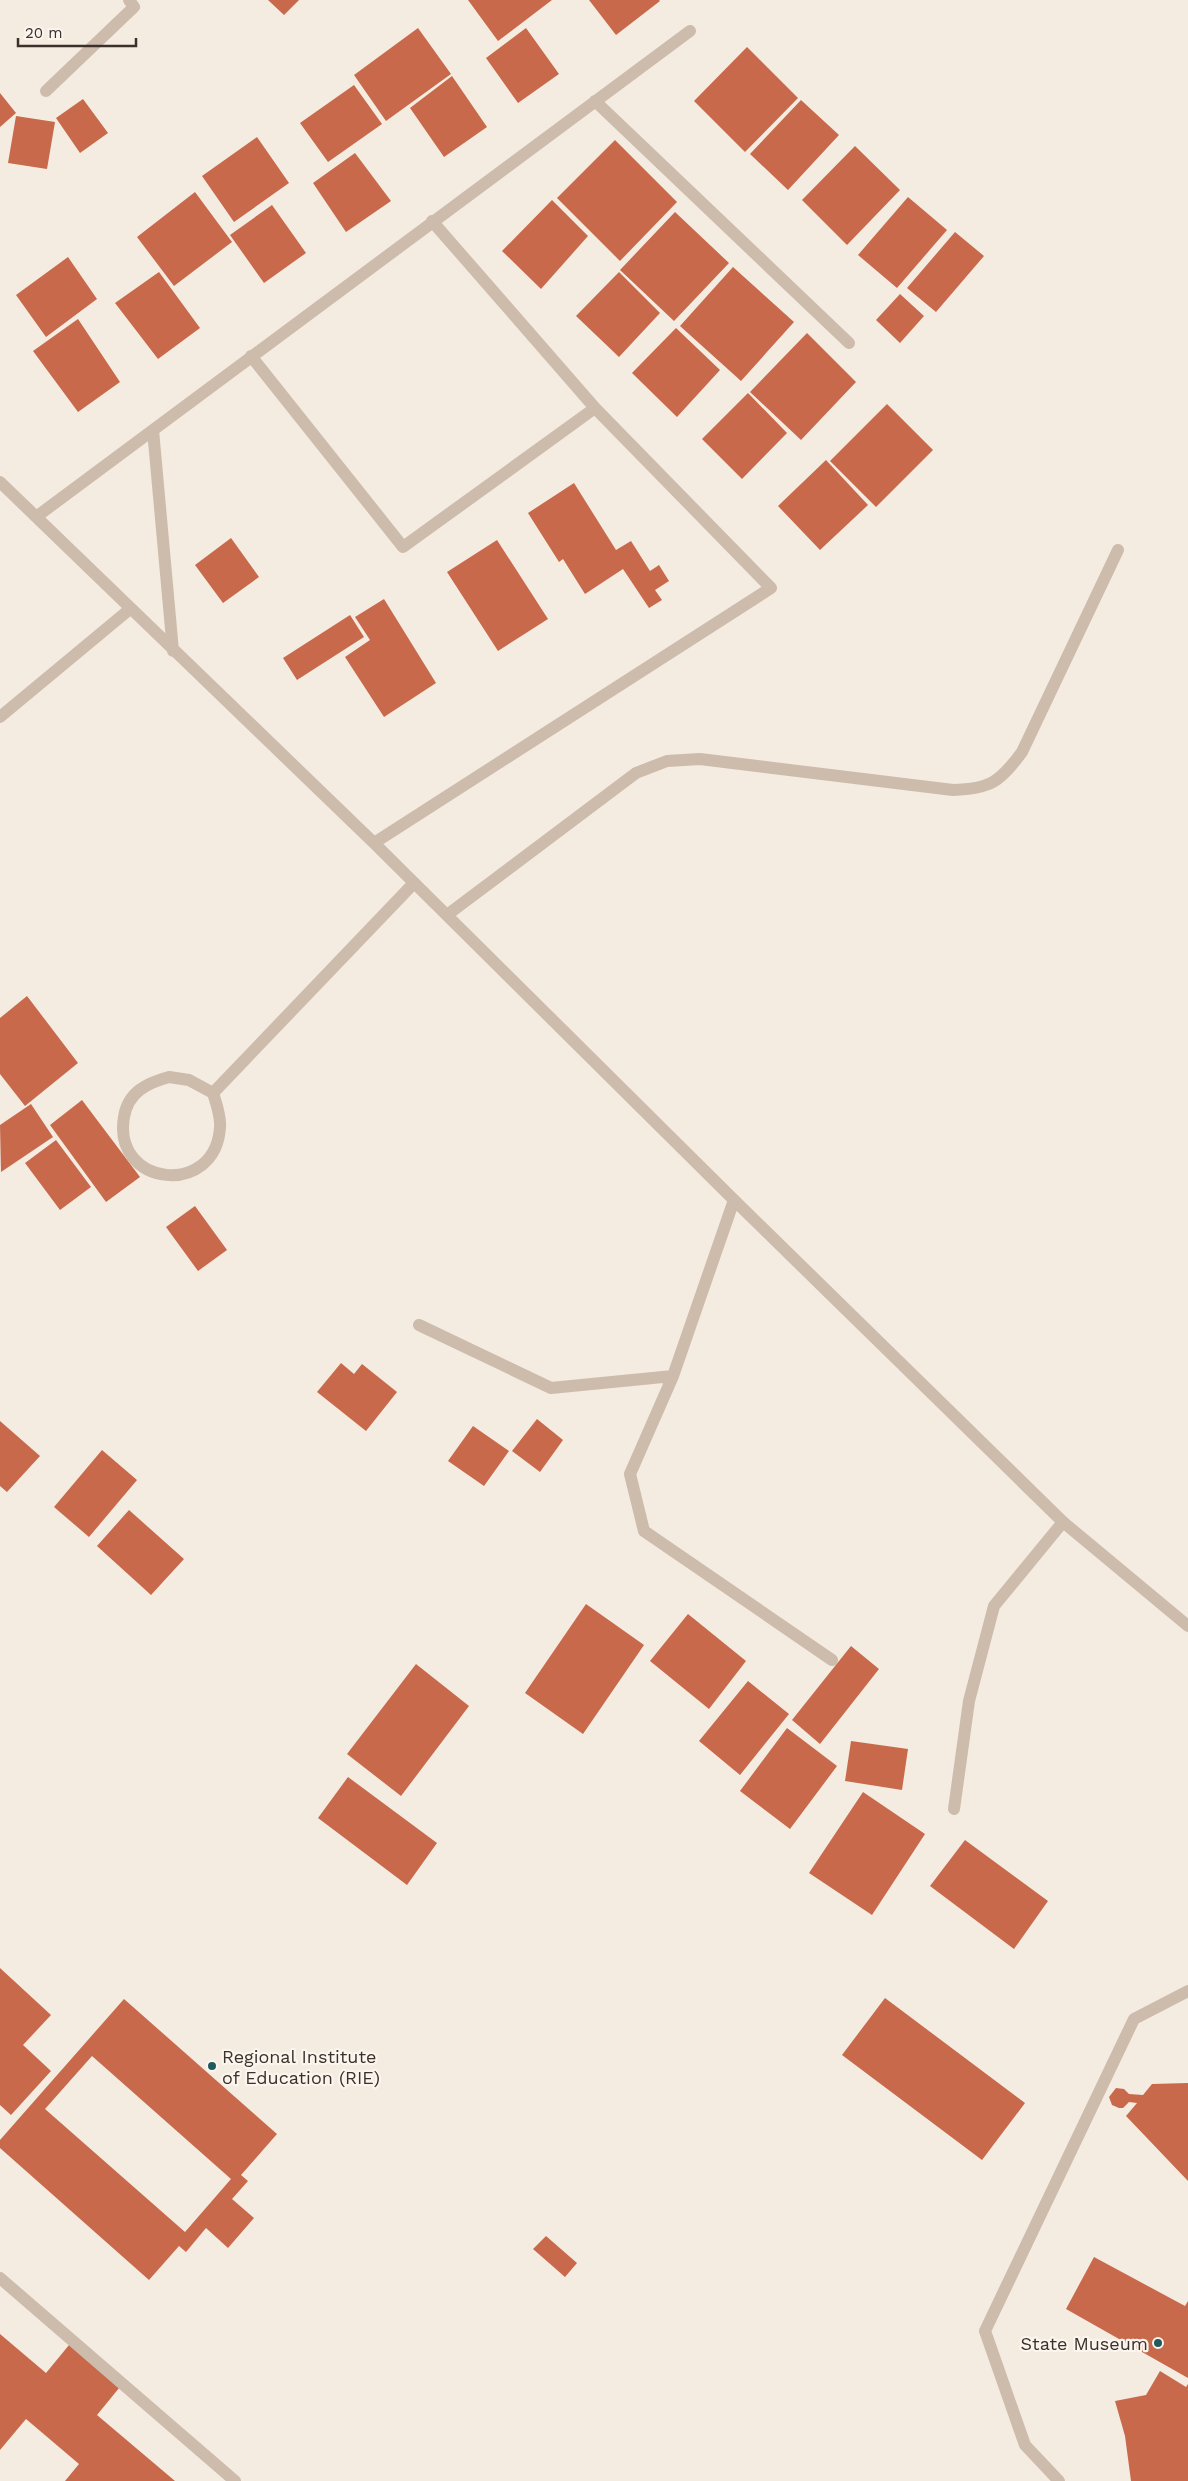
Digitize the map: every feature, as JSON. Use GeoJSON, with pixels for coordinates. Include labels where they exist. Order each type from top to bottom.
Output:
{"type":"FeatureCollection","features":[{"type":"Feature","properties":{"kind":"street"},"geometry":{"type":"LineString","coordinates":[[46,91],[134,7],[129,0]]}},
{"type":"Feature","properties":{"kind":"street"},"geometry":{"type":"LineString","coordinates":[[36,517],[690,31]]}},
{"type":"Feature","properties":{"kind":"street"},"geometry":{"type":"LineString","coordinates":[[595,101],[849,343]]}},
{"type":"Feature","properties":{"kind":"street"},"geometry":{"type":"LineString","coordinates":[[374,843],[771,588],[595,408],[432,221]]}},
{"type":"Feature","properties":{"kind":"street"},"geometry":{"type":"LineString","coordinates":[[251,356],[403,547],[595,408]]}},
{"type":"Feature","properties":{"kind":"street"},"geometry":{"type":"LineString","coordinates":[[153,430],[173,651]]}},
{"type":"Feature","properties":{"kind":"street"},"geometry":{"type":"LineString","coordinates":[[0,482],[374,843],[734,1200],[1063,1522],[1188,1626]]}},
{"type":"Feature","properties":{"kind":"street"},"geometry":{"type":"LineString","coordinates":[[447,915],[636,773],[667,761],[700,759],[953,790],[980,789],[1007,773],[1022,752],[1118,550]]}},
{"type":"Feature","properties":{"kind":"street"},"geometry":{"type":"LineString","coordinates":[[0,717],[130,609]]}},
{"type":"Feature","properties":{"kind":"street"},"geometry":{"type":"LineString","coordinates":[[213,1093],[414,883]]}},
{"type":"Feature","properties":{"kind":"street"},"geometry":{"type":"LineString","coordinates":[[169,1077],[189,1080],[213,1093],[221,1125],[218,1144],[208,1160],[192,1172],[174,1176],[154,1174],[138,1164],[126,1148],[122,1129],[125,1110],[135,1093],[151,1082],[169,1077]]}},
{"type":"Feature","properties":{"kind":"street"},"geometry":{"type":"LineString","coordinates":[[734,1200],[673,1376],[630,1474],[644,1531],[832,1660]]}},
{"type":"Feature","properties":{"kind":"street"},"geometry":{"type":"LineString","coordinates":[[419,1325],[551,1388],[673,1376]]}},
{"type":"Feature","properties":{"kind":"street"},"geometry":{"type":"LineString","coordinates":[[954,1809],[969,1701],[994,1606],[1063,1522]]}},
{"type":"Feature","properties":{"kind":"street"},"geometry":{"type":"LineString","coordinates":[[1058,2481],[1025,2445],[985,2331],[1134,2019],[1188,1991]]}},
{"type":"Feature","properties":{"kind":"street"},"geometry":{"type":"LineString","coordinates":[[0,2278],[235,2481]]}},
{"type":"Feature","properties":{"kind":"building"},"geometry":{"type":"Polygon","coordinates":[[[268,0],[299,0],[284,15],[268,0]]]}},
{"type":"Feature","properties":{"kind":"building"},"geometry":{"type":"Polygon","coordinates":[[[468,0],[552,0],[498,41],[468,0]]]}},
{"type":"Feature","properties":{"kind":"building"},"geometry":{"type":"Polygon","coordinates":[[[589,0],[659,0],[660,1],[616,35],[589,0]]]}},
{"type":"Feature","properties":{"kind":"building"},"geometry":{"type":"Polygon","coordinates":[[[418,28],[451,74],[386,121],[354,75],[418,28]]]}},
{"type":"Feature","properties":{"kind":"building"},"geometry":{"type":"Polygon","coordinates":[[[526,28],[559,74],[518,103],[486,58],[526,28]]]}},
{"type":"Feature","properties":{"kind":"building"},"geometry":{"type":"Polygon","coordinates":[[[747,47],[798,98],[745,152],[694,101],[747,47]]]}},
{"type":"Feature","properties":{"kind":"building"},"geometry":{"type":"Polygon","coordinates":[[[452,76],[487,127],[444,157],[410,108],[452,76]]]}},
{"type":"Feature","properties":{"kind":"building"},"geometry":{"type":"Polygon","coordinates":[[[354,85],[382,124],[328,162],[300,123],[354,85]]]}},
{"type":"Feature","properties":{"kind":"building"},"geometry":{"type":"Polygon","coordinates":[[[0,93],[16,113],[0,127],[0,93]]]}},
{"type":"Feature","properties":{"kind":"building"},"geometry":{"type":"Polygon","coordinates":[[[83,99],[108,133],[80,153],[56,118],[83,99]]]}},
{"type":"Feature","properties":{"kind":"building"},"geometry":{"type":"Polygon","coordinates":[[[801,100],[839,135],[788,190],[750,154],[801,100]]]}},
{"type":"Feature","properties":{"kind":"building"},"geometry":{"type":"Polygon","coordinates":[[[16,116],[55,122],[47,169],[8,163],[16,116]]]}},
{"type":"Feature","properties":{"kind":"building"},"geometry":{"type":"Polygon","coordinates":[[[257,137],[289,183],[234,222],[202,176],[257,137]]]}},
{"type":"Feature","properties":{"kind":"building"},"geometry":{"type":"Polygon","coordinates":[[[615,140],[677,202],[620,261],[557,198],[615,140]]]}},
{"type":"Feature","properties":{"kind":"building"},"geometry":{"type":"Polygon","coordinates":[[[855,146],[900,190],[847,245],[802,200],[855,146]]]}},
{"type":"Feature","properties":{"kind":"building"},"geometry":{"type":"Polygon","coordinates":[[[355,153],[391,201],[346,232],[313,183],[355,153]]]}},
{"type":"Feature","properties":{"kind":"building"},"geometry":{"type":"Polygon","coordinates":[[[195,192],[232,242],[174,286],[137,237],[195,192]]]}},
{"type":"Feature","properties":{"kind":"building"},"geometry":{"type":"Polygon","coordinates":[[[908,197],[947,230],[897,288],[858,255],[908,197]]]}},
{"type":"Feature","properties":{"kind":"building"},"geometry":{"type":"Polygon","coordinates":[[[552,200],[588,236],[541,289],[502,251],[552,200]]]}},
{"type":"Feature","properties":{"kind":"building"},"geometry":{"type":"Polygon","coordinates":[[[272,205],[306,253],[264,283],[230,235],[272,205]]]}},
{"type":"Feature","properties":{"kind":"building"},"geometry":{"type":"Polygon","coordinates":[[[675,212],[729,263],[674,321],[620,270],[675,212]]]}},
{"type":"Feature","properties":{"kind":"building"},"geometry":{"type":"Polygon","coordinates":[[[955,232],[984,256],[936,312],[907,288],[955,232]]]}},
{"type":"Feature","properties":{"kind":"building"},"geometry":{"type":"Polygon","coordinates":[[[68,257],[97,299],[46,337],[16,295],[68,257]]]}},
{"type":"Feature","properties":{"kind":"building"},"geometry":{"type":"Polygon","coordinates":[[[733,267],[794,322],[741,381],[680,326],[733,267]]]}},
{"type":"Feature","properties":{"kind":"building"},"geometry":{"type":"Polygon","coordinates":[[[159,272],[200,328],[158,359],[115,303],[159,272]]]}},
{"type":"Feature","properties":{"kind":"building"},"geometry":{"type":"Polygon","coordinates":[[[619,272],[660,313],[619,357],[576,316],[619,272]]]}},
{"type":"Feature","properties":{"kind":"building"},"geometry":{"type":"Polygon","coordinates":[[[900,294],[924,316],[900,343],[876,320],[900,294]]]}},
{"type":"Feature","properties":{"kind":"building"},"geometry":{"type":"Polygon","coordinates":[[[78,319],[120,382],[78,412],[33,351],[78,319]]]}},
{"type":"Feature","properties":{"kind":"building"},"geometry":{"type":"Polygon","coordinates":[[[676,328],[720,370],[677,417],[632,373],[676,328]]]}},
{"type":"Feature","properties":{"kind":"building"},"geometry":{"type":"Polygon","coordinates":[[[807,333],[856,382],[801,440],[750,392],[807,333]]]}},
{"type":"Feature","properties":{"kind":"building"},"geometry":{"type":"Polygon","coordinates":[[[748,393],[787,433],[742,479],[702,439],[748,393]]]}},
{"type":"Feature","properties":{"kind":"building"},"geometry":{"type":"Polygon","coordinates":[[[887,404],[933,450],[876,507],[830,461],[887,404]]]}},
{"type":"Feature","properties":{"kind":"building"},"geometry":{"type":"Polygon","coordinates":[[[826,460],[868,505],[820,550],[778,506],[826,460]]]}},
{"type":"Feature","properties":{"kind":"building"},"geometry":{"type":"Polygon","coordinates":[[[574,483],[616,550],[631,541],[650,571],[659,565],[669,581],[655,590],[662,600],[649,608],[623,569],[585,594],[563,559],[559,562],[528,513],[574,483]]]}},
{"type":"Feature","properties":{"kind":"building"},"geometry":{"type":"Polygon","coordinates":[[[231,538],[259,577],[223,603],[195,565],[231,538]]]}},
{"type":"Feature","properties":{"kind":"building"},"geometry":{"type":"Polygon","coordinates":[[[497,540],[548,619],[498,651],[447,572],[497,540]]]}},
{"type":"Feature","properties":{"kind":"building"},"geometry":{"type":"Polygon","coordinates":[[[384,599],[436,683],[384,717],[345,657],[370,640],[355,617],[384,599]]]}},
{"type":"Feature","properties":{"kind":"building"},"geometry":{"type":"Polygon","coordinates":[[[350,615],[364,637],[297,680],[283,658],[350,615]]]}},
{"type":"Feature","properties":{"kind":"building"},"geometry":{"type":"Polygon","coordinates":[[[27,996],[78,1063],[25,1106],[0,1074],[0,1018],[27,996]]]}},
{"type":"Feature","properties":{"kind":"building"},"geometry":{"type":"Polygon","coordinates":[[[82,1100],[140,1177],[106,1202],[50,1125],[82,1100]]]}},
{"type":"Feature","properties":{"kind":"building"},"geometry":{"type":"Polygon","coordinates":[[[31,1104],[53,1137],[1,1172],[0,1125],[31,1104]]]}},
{"type":"Feature","properties":{"kind":"building"},"geometry":{"type":"Polygon","coordinates":[[[56,1140],[91,1187],[60,1210],[25,1163],[56,1140]]]}},
{"type":"Feature","properties":{"kind":"building"},"geometry":{"type":"Polygon","coordinates":[[[195,1206],[227,1250],[198,1271],[166,1227],[195,1206]]]}},
{"type":"Feature","properties":{"kind":"building"},"geometry":{"type":"Polygon","coordinates":[[[341,1363],[354,1374],[362,1364],[397,1392],[366,1431],[317,1392],[341,1363]]]}},
{"type":"Feature","properties":{"kind":"building"},"geometry":{"type":"Polygon","coordinates":[[[537,1419],[563,1440],[540,1472],[512,1451],[537,1419]]]}},
{"type":"Feature","properties":{"kind":"building"},"geometry":{"type":"Polygon","coordinates":[[[0,1421],[40,1456],[7,1492],[0,1486],[0,1421]]]}},
{"type":"Feature","properties":{"kind":"building"},"geometry":{"type":"Polygon","coordinates":[[[473,1426],[509,1451],[484,1486],[448,1461],[473,1426]]]}},
{"type":"Feature","properties":{"kind":"building"},"geometry":{"type":"Polygon","coordinates":[[[102,1450],[137,1480],[89,1537],[54,1507],[102,1450]]]}},
{"type":"Feature","properties":{"kind":"building"},"geometry":{"type":"Polygon","coordinates":[[[129,1510],[184,1559],[151,1595],[97,1546],[129,1510]]]}},
{"type":"Feature","properties":{"kind":"building"},"geometry":{"type":"Polygon","coordinates":[[[586,1604],[644,1645],[583,1734],[525,1693],[586,1604]]]}},
{"type":"Feature","properties":{"kind":"building"},"geometry":{"type":"Polygon","coordinates":[[[688,1614],[746,1661],[709,1709],[650,1661],[688,1614]]]}},
{"type":"Feature","properties":{"kind":"building"},"geometry":{"type":"Polygon","coordinates":[[[851,1646],[879,1669],[820,1744],[792,1720],[851,1646]]]}},
{"type":"Feature","properties":{"kind":"building"},"geometry":{"type":"Polygon","coordinates":[[[416,1664],[469,1706],[401,1796],[347,1754],[416,1664]]]}},
{"type":"Feature","properties":{"kind":"building"},"geometry":{"type":"Polygon","coordinates":[[[748,1681],[789,1714],[740,1775],[699,1741],[748,1681]]]}},
{"type":"Feature","properties":{"kind":"building"},"geometry":{"type":"Polygon","coordinates":[[[787,1728],[837,1766],[790,1829],[740,1791],[787,1728]]]}},
{"type":"Feature","properties":{"kind":"building"},"geometry":{"type":"Polygon","coordinates":[[[851,1741],[908,1749],[902,1790],[845,1781],[851,1741]]]}},
{"type":"Feature","properties":{"kind":"building"},"geometry":{"type":"Polygon","coordinates":[[[348,1777],[437,1843],[407,1885],[318,1818],[348,1777]]]}},
{"type":"Feature","properties":{"kind":"building"},"geometry":{"type":"Polygon","coordinates":[[[863,1792],[925,1834],[872,1915],[809,1873],[863,1792]]]}},
{"type":"Feature","properties":{"kind":"building"},"geometry":{"type":"Polygon","coordinates":[[[965,1840],[1048,1901],[1014,1949],[930,1886],[965,1840]]]}},
{"type":"Feature","properties":{"kind":"building"},"geometry":{"type":"Polygon","coordinates":[[[0,1968],[51,2015],[23,2045],[51,2071],[11,2115],[0,2105],[0,1968]]]}},
{"type":"Feature","properties":{"kind":"building"},"geometry":{"type":"Polygon","coordinates":[[[885,1998],[1025,2103],[982,2160],[842,2055],[885,1998]]]}},
{"type":"Feature","properties":{"kind":"building"},"geometry":{"type":"Polygon","coordinates":[[[124,1999],[277,2134],[241,2175],[248,2181],[232,2199],[254,2218],[228,2248],[206,2228],[186,2252],[179,2246],[149,2280],[0,2148],[0,2140],[124,1999]],[[92,2056],[45,2109],[185,2232],[231,2179],[92,2056]]]}},
{"type":"Feature","properties":{"kind":"building"},"geometry":{"type":"Polygon","coordinates":[[[1188,2083],[1188,2181],[1126,2116],[1137,2103],[1129,2102],[1123,2108],[1119,2108],[1112,2105],[1109,2097],[1116,2088],[1124,2089],[1129,2094],[1143,2095],[1152,2084],[1188,2083]]]}},
{"type":"Feature","properties":{"kind":"building"},"geometry":{"type":"Polygon","coordinates":[[[546,2236],[577,2263],[565,2277],[533,2249],[546,2236]]]}},
{"type":"Feature","properties":{"kind":"building","name":"State Museum"},"geometry":{"type":"Polygon","coordinates":[[[1094,2257],[1185,2306],[1188,2301],[1188,2378],[1066,2309],[1094,2257]]]}},
{"type":"Feature","properties":{"kind":"building"},"geometry":{"type":"Polygon","coordinates":[[[0,2334],[46,2373],[74,2339],[124,2382],[97,2415],[175,2481],[65,2481],[79,2464],[26,2419],[0,2450],[0,2334]]]}},
{"type":"Feature","properties":{"kind":"building","name":"State Museum"},"geometry":{"type":"Polygon","coordinates":[[[1160,2371],[1186,2387],[1188,2384],[1188,2481],[1131,2481],[1125,2436],[1115,2401],[1146,2395],[1160,2371]]]}},
{"type":"Feature","properties":{"kind":"place","name":"Regional Institute of Education (RIE)"},"geometry":{"type":"Point","coordinates":[212,2066]}},
{"type":"Feature","properties":{"kind":"place","name":"State Museum"},"geometry":{"type":"Point","coordinates":[1158,2343]}}]}
